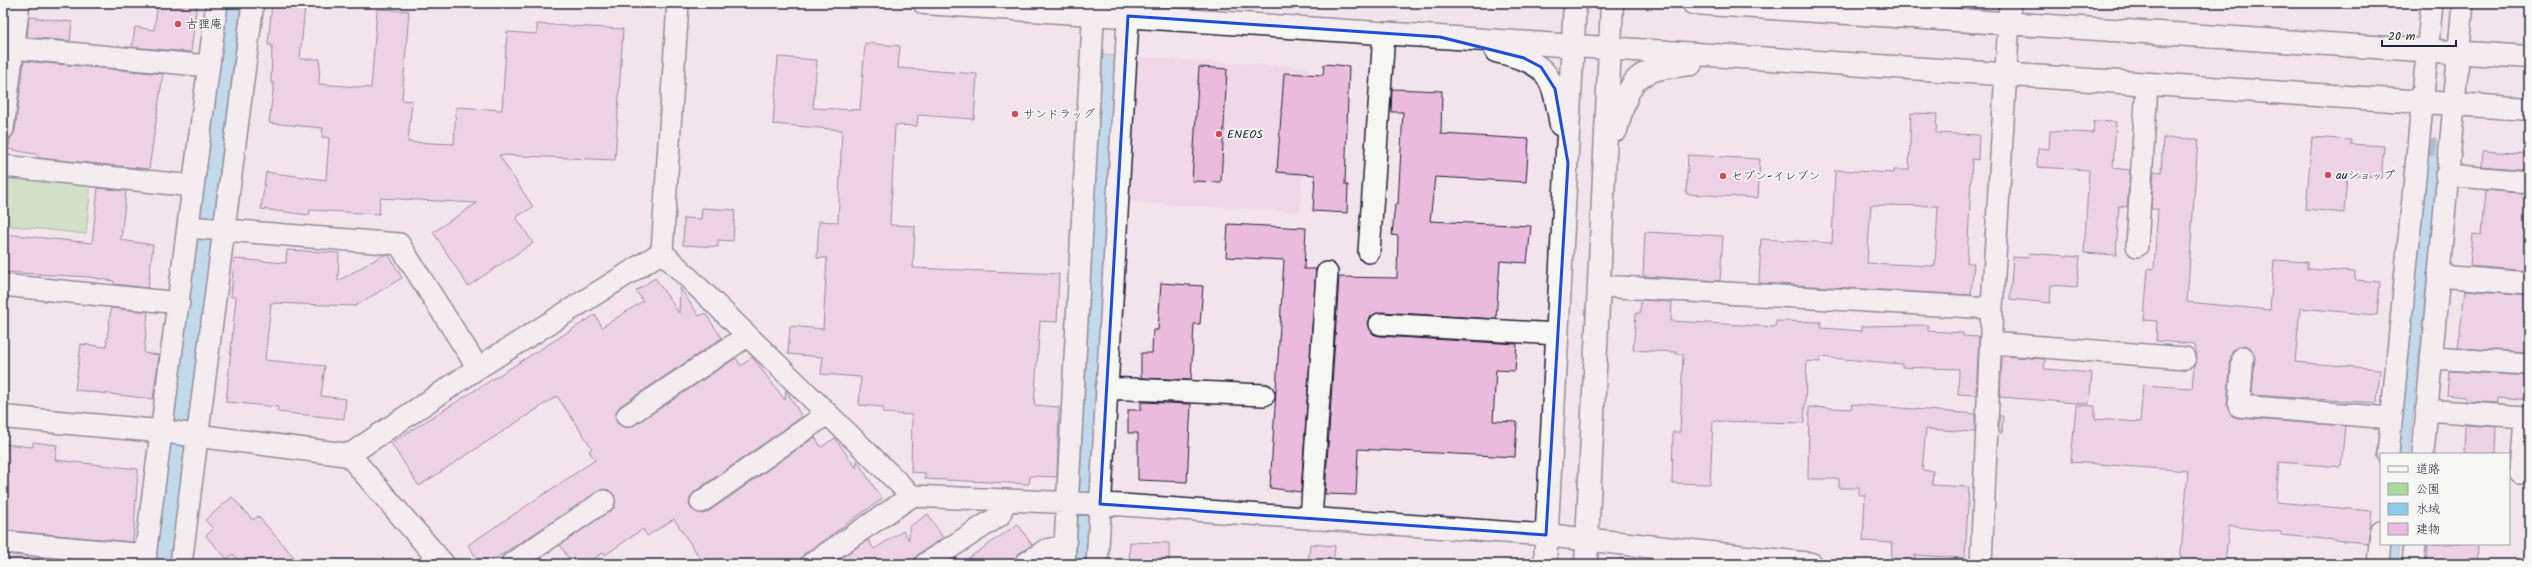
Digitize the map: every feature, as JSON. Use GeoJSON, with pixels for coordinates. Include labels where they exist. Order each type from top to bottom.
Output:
{"type":"FeatureCollection","features":[{"type":"Feature","properties":{"kind":"street"},"geometry":{"type":"LineString","coordinates":[[3,129],[8,47],[19,3]]}},
{"type":"Feature","properties":{"kind":"street"},"geometry":{"type":"LineString","coordinates":[[181,564],[194,435],[205,229],[193,186],[217,3]]}},
{"type":"Feature","properties":{"kind":"street"},"geometry":{"type":"LineString","coordinates":[[3,542],[145,559],[166,432],[179,303],[205,229],[253,3]]}},
{"type":"Feature","properties":{"kind":"street"},"geometry":{"type":"LineString","coordinates":[[678,3],[662,252],[826,414],[912,496]]}},
{"type":"Feature","properties":{"kind":"street"},"geometry":{"type":"LineString","coordinates":[[924,3],[1129,10],[1440,38],[2529,109]]}},
{"type":"Feature","properties":{"kind":"street"},"geometry":{"type":"LineString","coordinates":[[1545,564],[1568,163],[1575,3]]}},
{"type":"Feature","properties":{"kind":"street"},"geometry":{"type":"LineString","coordinates":[[1586,564],[1606,165],[1612,3]]}},
{"type":"Feature","properties":{"kind":"street"},"geometry":{"type":"LineString","coordinates":[[1693,3],[2010,13],[2427,50],[2529,57]]}},
{"type":"Feature","properties":{"kind":"street"},"geometry":{"type":"LineString","coordinates":[[2388,453],[2432,3]]}},
{"type":"Feature","properties":{"kind":"street"},"geometry":{"type":"LineString","coordinates":[[2423,453],[2446,175],[2463,3]]}},
{"type":"Feature","properties":{"kind":"street"},"geometry":{"type":"LineString","coordinates":[[1094,9],[1084,504],[1097,564]]}},
{"type":"Feature","properties":{"kind":"street"},"geometry":{"type":"LineString","coordinates":[[1025,564],[1046,550],[1065,555],[1084,504],[1106,388],[1129,10]]}},
{"type":"Feature","properties":{"kind":"street"},"geometry":{"type":"LineString","coordinates":[[1981,564],[1992,308],[2010,13]]}},
{"type":"Feature","properties":{"kind":"street"},"geometry":{"type":"LineString","coordinates":[[1369,252],[1384,34]]}},
{"type":"Feature","properties":{"kind":"street"},"geometry":{"type":"LineString","coordinates":[[1440,38],[1524,58],[1541,67],[1555,90],[1568,163]]}},
{"type":"Feature","properties":{"kind":"street"},"geometry":{"type":"LineString","coordinates":[[8,47],[209,66]]}},
{"type":"Feature","properties":{"kind":"street"},"geometry":{"type":"LineString","coordinates":[[1606,165],[1626,92],[1634,81],[1656,68],[1752,58]]}},
{"type":"Feature","properties":{"kind":"street"},"geometry":{"type":"LineString","coordinates":[[2137,246],[2147,84]]}},
{"type":"Feature","properties":{"kind":"street"},"geometry":{"type":"LineString","coordinates":[[3,166],[193,186]]}},
{"type":"Feature","properties":{"kind":"street"},"geometry":{"type":"LineString","coordinates":[[2446,175],[2529,182]]}},
{"type":"Feature","properties":{"kind":"street"},"geometry":{"type":"LineString","coordinates":[[205,229],[399,244],[478,368]]}},
{"type":"Feature","properties":{"kind":"street"},"geometry":{"type":"LineString","coordinates":[[3,417],[194,435],[349,455],[478,368],[662,252]]}},
{"type":"Feature","properties":{"kind":"street"},"geometry":{"type":"LineString","coordinates":[[1311,519],[1327,273]]}},
{"type":"Feature","properties":{"kind":"street"},"geometry":{"type":"LineString","coordinates":[[2438,276],[2529,283]]}},
{"type":"Feature","properties":{"kind":"street"},"geometry":{"type":"LineString","coordinates":[[3,285],[179,303]]}},
{"type":"Feature","properties":{"kind":"street"},"geometry":{"type":"LineString","coordinates":[[1600,286],[1992,308]]}},
{"type":"Feature","properties":{"kind":"street"},"geometry":{"type":"LineString","coordinates":[[1380,324],[1557,334]]}},
{"type":"Feature","properties":{"kind":"street"},"geometry":{"type":"LineString","coordinates":[[627,416],[748,336]]}},
{"type":"Feature","properties":{"kind":"street"},"geometry":{"type":"LineString","coordinates":[[1991,343],[2184,358]]}},
{"type":"Feature","properties":{"kind":"street"},"geometry":{"type":"LineString","coordinates":[[2243,357],[2239,406],[2391,418]]}},
{"type":"Feature","properties":{"kind":"street"},"geometry":{"type":"LineString","coordinates":[[2430,358],[2529,364]]}},
{"type":"Feature","properties":{"kind":"street"},"geometry":{"type":"LineString","coordinates":[[1106,388],[1264,395]]}},
{"type":"Feature","properties":{"kind":"street"},"geometry":{"type":"LineString","coordinates":[[2426,410],[2526,417],[2521,473]]}},
{"type":"Feature","properties":{"kind":"street"},"geometry":{"type":"LineString","coordinates":[[701,502],[826,414]]}},
{"type":"Feature","properties":{"kind":"street"},"geometry":{"type":"LineString","coordinates":[[349,455],[443,564]]}},
{"type":"Feature","properties":{"kind":"street"},"geometry":{"type":"LineString","coordinates":[[810,564],[912,496],[1084,504],[1588,538],[1811,564]]}},
{"type":"Feature","properties":{"kind":"street"},"geometry":{"type":"LineString","coordinates":[[925,564],[999,516],[1006,500]]}},
{"type":"Feature","properties":{"kind":"street"},"geometry":{"type":"LineString","coordinates":[[511,564],[604,501]]}},
{"type":"Feature","properties":{"kind":"street"},"geometry":{"type":"LineString","coordinates":[[2378,564],[2380,543]]}},
{"type":"Feature","properties":{"kind":"street"},"geometry":{"type":"LineString","coordinates":[[2413,564],[2415,545]]}},
{"type":"Feature","properties":{"kind":"highlighted area"},"geometry":{"type":"Polygon","coordinates":[[[1128,16],[1440,37],[1524,58],[1541,67],[1555,89],[1568,163],[1546,535],[1100,504],[1128,16]]]}},
{"type":"Feature","properties":{"kind":"shaded area","name":"ENEOS"},"geometry":{"type":"Polygon","coordinates":[[[1138,57],[1309,67],[1300,212],[1129,202],[1138,57]]]}},
{"type":"Feature","properties":{"kind":"green space"},"geometry":{"type":"Polygon","coordinates":[[[5,174],[91,183],[86,234],[3,225],[5,174]]]}},
{"type":"Feature","properties":{"kind":"green space"},"geometry":{"type":"Polygon","coordinates":[[[1621,558],[1675,564],[1621,564],[1621,558]]]}},
{"type":"Feature","properties":{"kind":"water"},"geometry":{"type":"Polygon","coordinates":[[[227,3],[241,3],[171,564],[154,564],[227,3]]]}},
{"type":"Feature","properties":{"kind":"water"},"geometry":{"type":"Polygon","coordinates":[[[1102,55],[1115,56],[1087,564],[1076,564],[1102,55]]]}},
{"type":"Feature","properties":{"kind":"water"},"geometry":{"type":"Polygon","coordinates":[[[2429,143],[2440,146],[2409,453],[2398,453],[2429,143]]]}},
{"type":"Feature","properties":{"kind":"water"},"geometry":{"type":"Polygon","coordinates":[[[2389,545],[2400,545],[2398,564],[2387,564],[2389,545]]]}},
{"type":"Feature","properties":{"kind":"building"},"geometry":{"type":"Polygon","coordinates":[[[158,3],[197,3],[191,52],[132,47],[135,27],[154,30],[158,3]]]}},
{"type":"Feature","properties":{"kind":"building"},"geometry":{"type":"Polygon","coordinates":[[[272,3],[305,6],[300,59],[320,59],[319,84],[371,88],[377,9],[409,11],[402,100],[412,101],[408,142],[454,144],[456,107],[502,110],[507,32],[537,34],[537,24],[623,29],[615,160],[499,155],[533,207],[516,217],[533,243],[468,286],[433,232],[477,203],[380,198],[379,214],[310,210],[309,215],[261,209],[266,172],[326,180],[329,138],[322,137],[323,128],[269,123],[274,83],[271,83],[272,45],[268,45],[272,3]]]}},
{"type":"Feature","properties":{"kind":"building"},"geometry":{"type":"Polygon","coordinates":[[[29,17],[72,22],[70,41],[27,37],[29,17]]]}},
{"type":"Feature","properties":{"kind":"building"},"geometry":{"type":"Polygon","coordinates":[[[865,43],[900,46],[898,68],[977,74],[974,119],[918,115],[917,126],[895,125],[890,225],[915,226],[913,268],[1059,274],[1057,322],[1040,321],[1034,405],[1059,407],[1057,477],[1030,476],[1029,484],[925,479],[925,473],[911,472],[912,415],[883,413],[883,407],[859,405],[861,377],[821,374],[823,357],[788,354],[790,326],[823,329],[827,258],[817,258],[819,221],[838,222],[842,130],[773,124],[778,57],[817,60],[813,108],[860,110],[865,43]]]}},
{"type":"Feature","properties":{"kind":"building"},"geometry":{"type":"Polygon","coordinates":[[[24,61],[163,74],[149,169],[39,158],[35,154],[8,149],[10,139],[15,131],[24,61]]]}},
{"type":"Feature","properties":{"kind":"building"},"geometry":{"type":"Polygon","coordinates":[[[1324,64],[1349,66],[1345,185],[1348,185],[1347,213],[1313,211],[1315,175],[1277,172],[1284,73],[1323,75],[1324,64]]]}},
{"type":"Feature","properties":{"kind":"building"},"geometry":{"type":"Polygon","coordinates":[[[1199,67],[1227,69],[1221,182],[1192,181],[1199,67]]]}},
{"type":"Feature","properties":{"kind":"building"},"geometry":{"type":"Polygon","coordinates":[[[1392,89],[1442,91],[1441,134],[1529,139],[1526,182],[1435,177],[1430,221],[1531,226],[1527,263],[1500,261],[1496,319],[1381,312],[1370,317],[1368,324],[1373,334],[1379,336],[1517,344],[1515,371],[1496,370],[1493,421],[1517,422],[1515,457],[1358,449],[1356,495],[1325,494],[1339,277],[1397,278],[1398,236],[1392,235],[1395,204],[1398,204],[1403,112],[1391,112],[1392,89]]]}},
{"type":"Feature","properties":{"kind":"building"},"geometry":{"type":"Polygon","coordinates":[[[1911,113],[1937,114],[1936,133],[1979,135],[1978,160],[1972,159],[1967,263],[1974,263],[1971,295],[1759,283],[1761,239],[1832,243],[1835,170],[1894,173],[1894,170],[1909,170],[1911,113]],[[1871,205],[1867,263],[1935,266],[1938,206],[1871,205]]]}},
{"type":"Feature","properties":{"kind":"building"},"geometry":{"type":"Polygon","coordinates":[[[2094,121],[2116,122],[2113,168],[2130,170],[2127,207],[2119,206],[2116,255],[2084,253],[2089,170],[2037,167],[2038,148],[2049,149],[2050,131],[2093,133],[2094,121]]]}},
{"type":"Feature","properties":{"kind":"building","name":"auショップ"},"geometry":{"type":"Polygon","coordinates":[[[2312,137],[2351,140],[2350,144],[2384,146],[2381,178],[2347,175],[2344,213],[2306,209],[2312,137]]]}},
{"type":"Feature","properties":{"kind":"building"},"geometry":{"type":"Polygon","coordinates":[[[2163,138],[2198,139],[2187,302],[2270,310],[2274,260],[2307,262],[2307,269],[2355,272],[2355,280],[2380,282],[2377,315],[2300,308],[2295,362],[2380,369],[2377,403],[2252,395],[2255,358],[2250,347],[2244,345],[2233,350],[2231,356],[2227,405],[2232,416],[2238,418],[2345,426],[2341,467],[2279,462],[2276,502],[2372,511],[2368,543],[2281,535],[2281,532],[2229,526],[2225,564],[2180,564],[2188,471],[2071,462],[2076,405],[2095,406],[2095,419],[2140,422],[2143,385],[2192,388],[2194,366],[2197,359],[2195,344],[2156,341],[2157,321],[2144,320],[2148,268],[2154,269],[2158,209],[2151,209],[2154,171],[2161,172],[2163,138]]]}},
{"type":"Feature","properties":{"kind":"building"},"geometry":{"type":"Polygon","coordinates":[[[2483,151],[2529,154],[2529,170],[2482,166],[2483,151]]]}},
{"type":"Feature","properties":{"kind":"building","name":"セブン-イレブン"},"geometry":{"type":"Polygon","coordinates":[[[1688,155],[1760,159],[1758,198],[1686,194],[1688,155]]]}},
{"type":"Feature","properties":{"kind":"building"},"geometry":{"type":"Polygon","coordinates":[[[98,188],[126,191],[121,240],[153,245],[148,288],[114,284],[114,281],[89,277],[3,272],[5,234],[92,243],[98,188]]]}},
{"type":"Feature","properties":{"kind":"building"},"geometry":{"type":"Polygon","coordinates":[[[2485,190],[2529,194],[2529,271],[2470,266],[2473,234],[2481,235],[2485,190]]]}},
{"type":"Feature","properties":{"kind":"building"},"geometry":{"type":"Polygon","coordinates":[[[702,208],[735,210],[733,241],[718,240],[718,247],[683,245],[684,218],[701,219],[702,208]]]}},
{"type":"Feature","properties":{"kind":"building"},"geometry":{"type":"Polygon","coordinates":[[[1228,224],[1306,228],[1304,269],[1316,269],[1301,492],[1270,488],[1284,260],[1226,257],[1228,224]]]}},
{"type":"Feature","properties":{"kind":"building"},"geometry":{"type":"Polygon","coordinates":[[[1645,232],[1723,236],[1720,281],[1643,276],[1645,232]]]}},
{"type":"Feature","properties":{"kind":"building"},"geometry":{"type":"Polygon","coordinates":[[[287,250],[339,253],[338,281],[383,255],[389,255],[402,278],[355,306],[271,303],[265,360],[325,366],[321,396],[346,399],[344,419],[277,412],[278,407],[226,402],[236,297],[231,297],[234,259],[286,263],[287,250]]]}},
{"type":"Feature","properties":{"kind":"building"},"geometry":{"type":"Polygon","coordinates":[[[2029,253],[2080,257],[2077,287],[2051,285],[2050,303],[2010,299],[2013,257],[2029,258],[2029,253]]]}},
{"type":"Feature","properties":{"kind":"building"},"geometry":{"type":"Polygon","coordinates":[[[655,278],[679,313],[680,288],[699,316],[705,313],[722,338],[620,406],[615,416],[617,423],[627,428],[633,426],[736,358],[741,366],[752,357],[785,400],[786,390],[802,417],[694,492],[689,503],[691,509],[702,514],[708,512],[815,437],[821,447],[835,438],[856,468],[857,461],[882,499],[804,554],[799,564],[704,564],[674,519],[647,536],[643,529],[605,555],[604,552],[585,564],[572,564],[560,545],[615,507],[614,495],[609,490],[603,489],[487,564],[481,564],[468,545],[595,460],[589,451],[592,448],[557,396],[419,486],[391,443],[595,315],[602,327],[643,301],[636,291],[655,278]]]}},
{"type":"Feature","properties":{"kind":"building"},"geometry":{"type":"Polygon","coordinates":[[[1161,283],[1203,286],[1200,324],[1194,324],[1191,380],[1141,378],[1141,353],[1152,353],[1153,330],[1158,330],[1161,283]]]}},
{"type":"Feature","properties":{"kind":"building"},"geometry":{"type":"Polygon","coordinates":[[[2465,290],[2529,295],[2529,352],[2458,348],[2465,290]]]}},
{"type":"Feature","properties":{"kind":"building"},"geometry":{"type":"Polygon","coordinates":[[[1641,300],[1672,302],[1671,321],[1775,327],[1776,321],[1821,322],[1821,328],[1862,331],[1862,326],[1928,325],[1928,331],[1963,333],[1963,336],[1979,337],[1976,395],[1958,394],[1959,369],[1902,367],[1902,364],[1820,357],[1820,362],[1807,361],[1804,423],[1713,421],[1710,484],[1672,483],[1673,432],[1680,432],[1683,354],[1676,354],[1676,352],[1633,350],[1636,313],[1640,313],[1641,300]]]}},
{"type":"Feature","properties":{"kind":"building"},"geometry":{"type":"Polygon","coordinates":[[[111,308],[148,312],[144,353],[159,355],[153,399],[75,390],[81,344],[106,347],[111,308]]]}},
{"type":"Feature","properties":{"kind":"building"},"geometry":{"type":"Polygon","coordinates":[[[2002,356],[2045,359],[2044,369],[2092,373],[2089,404],[2000,397],[2002,356]]]}},
{"type":"Feature","properties":{"kind":"building"},"geometry":{"type":"Polygon","coordinates":[[[2449,371],[2529,376],[2529,400],[2498,397],[2498,403],[2465,401],[2465,397],[2447,395],[2449,371]]]}},
{"type":"Feature","properties":{"kind":"building"},"geometry":{"type":"Polygon","coordinates":[[[1141,402],[1191,404],[1187,482],[1138,480],[1138,433],[1128,433],[1128,410],[1141,410],[1141,402]]]}},
{"type":"Feature","properties":{"kind":"building"},"geometry":{"type":"Polygon","coordinates":[[[1852,404],[1975,414],[1975,432],[1926,429],[1922,470],[1933,471],[1932,485],[1969,487],[1965,558],[1915,555],[1915,562],[1891,560],[1892,543],[1863,541],[1865,495],[1859,495],[1859,488],[1839,488],[1839,479],[1808,479],[1809,407],[1851,409],[1852,404]]]}},
{"type":"Feature","properties":{"kind":"building"},"geometry":{"type":"Polygon","coordinates":[[[1999,416],[2003,416],[2002,433],[1999,433],[1999,416]]]}},
{"type":"Feature","properties":{"kind":"building"},"geometry":{"type":"Polygon","coordinates":[[[2465,425],[2497,427],[2496,453],[2464,453],[2465,425]]]}},
{"type":"Feature","properties":{"kind":"building"},"geometry":{"type":"Polygon","coordinates":[[[33,442],[57,445],[55,460],[138,469],[133,542],[3,530],[3,444],[33,447],[33,442]]]}},
{"type":"Feature","properties":{"kind":"building"},"geometry":{"type":"Polygon","coordinates":[[[232,497],[253,520],[258,516],[300,564],[241,564],[233,554],[227,559],[206,536],[213,529],[205,520],[232,497]]]}},
{"type":"Feature","properties":{"kind":"building"},"geometry":{"type":"Polygon","coordinates":[[[928,514],[943,538],[918,554],[913,564],[832,564],[868,540],[874,549],[903,531],[909,540],[909,527],[928,514]]]}},
{"type":"Feature","properties":{"kind":"building"},"geometry":{"type":"Polygon","coordinates":[[[1018,524],[1032,545],[1018,554],[1014,561],[1010,564],[960,564],[1018,524]]]}},
{"type":"Feature","properties":{"kind":"building"},"geometry":{"type":"Polygon","coordinates":[[[1130,542],[1169,543],[1169,564],[1129,564],[1130,542]]]}},
{"type":"Feature","properties":{"kind":"building"},"geometry":{"type":"Polygon","coordinates":[[[1310,544],[1335,546],[1333,564],[1308,564],[1310,544]]]}},
{"type":"Feature","properties":{"kind":"building"},"geometry":{"type":"Polygon","coordinates":[[[2428,545],[2478,545],[2477,564],[2427,564],[2428,545]]]}},
{"type":"Feature","properties":{"kind":"building"},"geometry":{"type":"Polygon","coordinates":[[[3,554],[105,563],[3,564],[3,554]]]}},
{"type":"Feature","properties":{"kind":"building"},"geometry":{"type":"Polygon","coordinates":[[[956,558],[960,564],[947,564],[956,558]]]}},
{"type":"Feature","properties":{"kind":"waterway"},"geometry":{"type":"LineString","coordinates":[[2432,153],[2434,141]]}},
{"type":"Feature","properties":{"kind":"place","name":"古狸庵"},"geometry":{"type":"Point","coordinates":[178,24]}},
{"type":"Feature","properties":{"kind":"place","name":"サンドラッグ"},"geometry":{"type":"Point","coordinates":[1015,114]}},
{"type":"Feature","properties":{"kind":"place","name":"ENEOS"},"geometry":{"type":"Point","coordinates":[1219,134]}},
{"type":"Feature","properties":{"kind":"place","name":"auショップ"},"geometry":{"type":"Point","coordinates":[2328,175]}},
{"type":"Feature","properties":{"kind":"place","name":"セブン-イレブン"},"geometry":{"type":"Point","coordinates":[1723,176]}}]}
